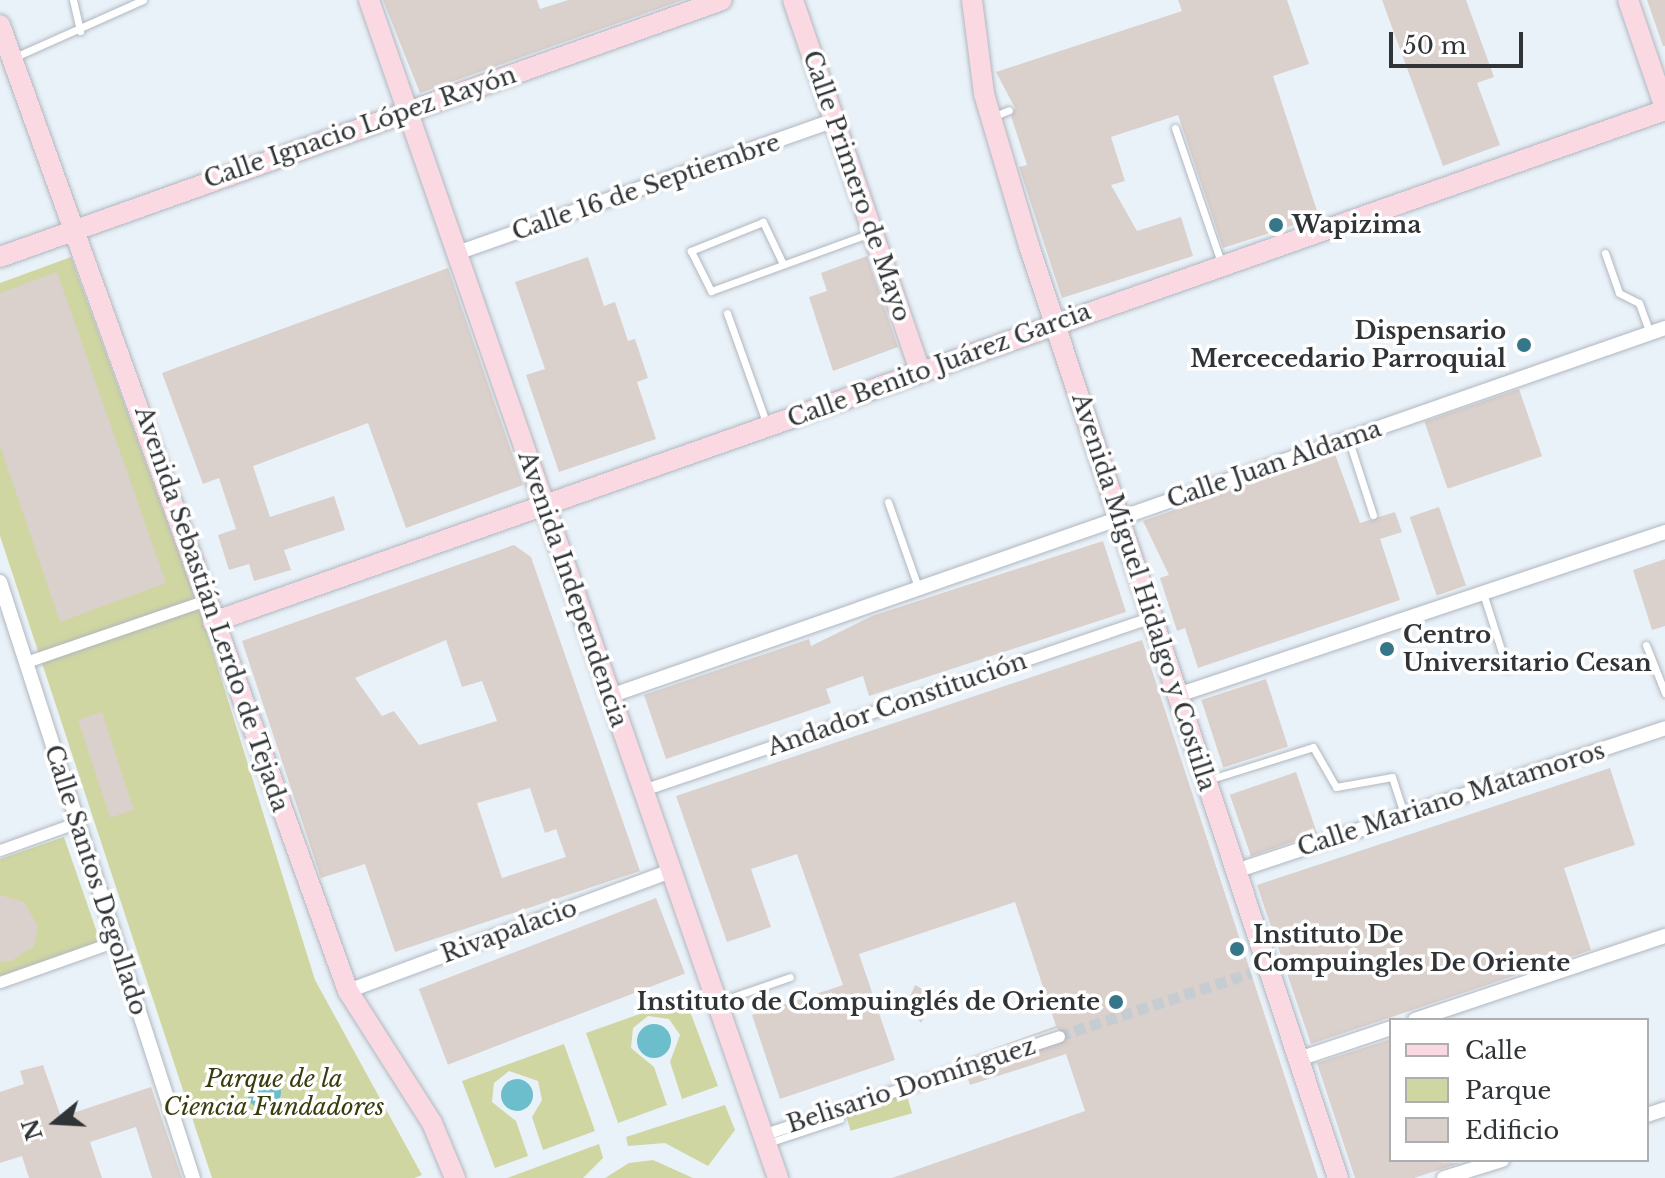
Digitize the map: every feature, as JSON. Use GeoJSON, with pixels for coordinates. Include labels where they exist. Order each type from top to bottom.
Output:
{"type":"FeatureCollection","features":[{"type":"Feature","properties":{"kind":"main road","name":"Avenida Independencia"},"geometry":{"type":"LineString","coordinates":[[369,0],[778,1178]]}},
{"type":"Feature","properties":{"kind":"main road","name":"Calle Ignacio López Rayón"},"geometry":{"type":"LineString","coordinates":[[0,257],[407,109],[722,0]]}},
{"type":"Feature","properties":{"kind":"main road","name":"Calle Primero de Mayo"},"geometry":{"type":"LineString","coordinates":[[793,0],[920,371]]}},
{"type":"Feature","properties":{"kind":"main road","name":"Avenida Miguel Hidalgo y Costilla"},"geometry":{"type":"LineString","coordinates":[[972,0],[1055,323],[1236,871],[1260,970],[1299,1059],[1338,1178]]}},
{"type":"Feature","properties":{"kind":"main road"},"geometry":{"type":"LineString","coordinates":[[1628,0],[1665,109]]}},
{"type":"Feature","properties":{"kind":"main road","name":"Avenida Sebastián Lerdo de Tejada"},"geometry":{"type":"LineString","coordinates":[[0,25],[78,228],[213,622],[348,991],[432,1123],[455,1178]]}},
{"type":"Feature","properties":{"kind":"main road","name":"Calle Benito Juárez Garcia"},"geometry":{"type":"LineString","coordinates":[[213,622],[1665,109]]}},
{"type":"Feature","properties":{"kind":"street","name":"Calle 16 de Septiembre"},"geometry":{"type":"LineString","coordinates":[[457,253],[835,120]]}},
{"type":"Feature","properties":{"kind":"street","name":"Calle Juan Aldama"},"geometry":{"type":"LineString","coordinates":[[610,696],[1665,328]]}},
{"type":"Feature","properties":{"kind":"street"},"geometry":{"type":"LineString","coordinates":[[1178,695],[1665,532]]}},
{"type":"Feature","properties":{"kind":"street","name":"Calle Santos Degollado"},"geometry":{"type":"LineString","coordinates":[[0,582],[193,1178]]}},
{"type":"Feature","properties":{"kind":"street"},"geometry":{"type":"LineString","coordinates":[[26,662],[206,600]]}},
{"type":"Feature","properties":{"kind":"street","name":"Andador Constitución"},"geometry":{"type":"LineString","coordinates":[[643,790],[1152,617]]}},
{"type":"Feature","properties":{"kind":"street","name":"Calle Mariano Matamoros"},"geometry":{"type":"LineString","coordinates":[[1236,871],[1665,728]]}},
{"type":"Feature","properties":{"kind":"street"},"geometry":{"type":"LineString","coordinates":[[0,850],[78,822]]}},
{"type":"Feature","properties":{"kind":"street","name":"Rivapalacio"},"geometry":{"type":"LineString","coordinates":[[348,991],[670,871]]}},
{"type":"Feature","properties":{"kind":"street"},"geometry":{"type":"LineString","coordinates":[[1421,1018],[1665,936]]}},
{"type":"Feature","properties":{"kind":"street"},"geometry":{"type":"LineString","coordinates":[[0,982],[116,941]]}},
{"type":"Feature","properties":{"kind":"street"},"geometry":{"type":"LineString","coordinates":[[1299,1059],[1389,1029]]}},
{"type":"Feature","properties":{"kind":"street","name":"Belisario Domínguez"},"geometry":{"type":"LineString","coordinates":[[764,1139],[1059,1036]]}},
{"type":"Feature","properties":{"kind":"street"},"geometry":{"type":"LineString","coordinates":[[1444,1178],[1490,1162]]}},
{"type":"Feature","properties":{"kind":"lane"},"geometry":{"type":"LineString","coordinates":[[73,0],[80,31]]}},
{"type":"Feature","properties":{"kind":"lane"},"geometry":{"type":"LineString","coordinates":[[12,57],[80,31],[143,0]]}},
{"type":"Feature","properties":{"kind":"lane"},"geometry":{"type":"LineString","coordinates":[[1175,128],[1222,264]]}},
{"type":"Feature","properties":{"kind":"lane"},"geometry":{"type":"LineString","coordinates":[[783,264],[763,222],[691,251],[707,291],[783,264],[873,232]]}},
{"type":"Feature","properties":{"kind":"lane"},"geometry":{"type":"LineString","coordinates":[[1605,253],[1619,293],[1639,303],[1650,333]]}},
{"type":"Feature","properties":{"kind":"lane"},"geometry":{"type":"LineString","coordinates":[[727,313],[767,427]]}},
{"type":"Feature","properties":{"kind":"lane"},"geometry":{"type":"LineString","coordinates":[[1348,438],[1373,515]]}},
{"type":"Feature","properties":{"kind":"lane"},"geometry":{"type":"LineString","coordinates":[[888,502],[918,587]]}},
{"type":"Feature","properties":{"kind":"lane"},"geometry":{"type":"LineString","coordinates":[[1483,593],[1507,668]]}},
{"type":"Feature","properties":{"kind":"lane"},"geometry":{"type":"LineString","coordinates":[[1646,645],[1665,693]]}},
{"type":"Feature","properties":{"kind":"lane"},"geometry":{"type":"LineString","coordinates":[[1206,780],[1313,747],[1336,787],[1392,777],[1404,814]]}},
{"type":"Feature","properties":{"kind":"lane"},"geometry":{"type":"LineString","coordinates":[[716,1003],[790,977]]}},
{"type":"Feature","properties":{"kind":"lane"},"geometry":{"type":"LineString","coordinates":[[764,1139],[840,1119]]}},
{"type":"Feature","properties":{"kind":"green space","name":"Parque de la Ciencia Fundadores"},"geometry":{"type":"Polygon","coordinates":[[[71,257],[204,623],[315,980],[422,1175],[414,1178],[212,1178],[0,536],[0,283],[71,257]]]}},
{"type":"Feature","properties":{"kind":"green space"},"geometry":{"type":"Polygon","coordinates":[[[64,837],[100,941],[0,976],[0,859],[64,837]]]}},
{"type":"Feature","properties":{"kind":"green space"},"geometry":{"type":"Polygon","coordinates":[[[685,998],[718,1086],[682,1099],[670,1062],[680,1035],[669,1019],[648,1016],[633,1028],[631,1048],[654,1067],[667,1105],[618,1123],[586,1033],[685,998]]]}},
{"type":"Feature","properties":{"kind":"green space"},"geometry":{"type":"Polygon","coordinates":[[[564,1044],[595,1131],[543,1150],[532,1117],[542,1100],[538,1081],[509,1071],[494,1083],[492,1102],[516,1121],[528,1156],[495,1168],[462,1081],[564,1044]]]}},
{"type":"Feature","properties":{"kind":"green space"},"geometry":{"type":"Polygon","coordinates":[[[906,1092],[912,1113],[851,1131],[844,1110],[906,1092]]]}},
{"type":"Feature","properties":{"kind":"green space"},"geometry":{"type":"Polygon","coordinates":[[[725,1105],[735,1130],[708,1166],[665,1143],[628,1146],[626,1137],[725,1105]]]}},
{"type":"Feature","properties":{"kind":"green space"},"geometry":{"type":"Polygon","coordinates":[[[599,1144],[603,1158],[583,1178],[507,1178],[599,1144]]]}},
{"type":"Feature","properties":{"kind":"green space"},"geometry":{"type":"Polygon","coordinates":[[[653,1160],[693,1178],[605,1178],[629,1163],[653,1160]]]}},
{"type":"Feature","properties":{"kind":"water"},"geometry":{"type":"Polygon","coordinates":[[[654,1024],[666,1029],[671,1041],[666,1053],[654,1058],[642,1053],[637,1041],[642,1029],[654,1024]]]}},
{"type":"Feature","properties":{"kind":"water"},"geometry":{"type":"Polygon","coordinates":[[[264,1075],[276,1080],[281,1092],[276,1104],[264,1109],[252,1104],[247,1092],[252,1080],[264,1075]]]}},
{"type":"Feature","properties":{"kind":"water"},"geometry":{"type":"Polygon","coordinates":[[[517,1079],[528,1084],[533,1095],[528,1106],[517,1111],[506,1106],[501,1095],[506,1084],[517,1079]]]}},
{"type":"Feature","properties":{"kind":"building"},"geometry":{"type":"Polygon","coordinates":[[[383,0],[537,0],[540,9],[568,0],[683,0],[420,93],[383,0]]]}},
{"type":"Feature","properties":{"kind":"building"},"geometry":{"type":"Polygon","coordinates":[[[1178,0],[1287,0],[1309,64],[1273,76],[1319,217],[1223,248],[1178,115],[1111,137],[1125,181],[1111,185],[1137,231],[1181,217],[1193,256],[1062,298],[1019,167],[1027,165],[1011,116],[1015,108],[996,72],[1182,11],[1178,0]]]}},
{"type":"Feature","properties":{"kind":"building"},"geometry":{"type":"Polygon","coordinates":[[[1382,0],[1466,0],[1494,77],[1477,83],[1500,145],[1443,166],[1382,0]]]}},
{"type":"Feature","properties":{"kind":"building"},"geometry":{"type":"Polygon","coordinates":[[[1647,0],[1665,0],[1665,46],[1663,46],[1647,0]]]}},
{"type":"Feature","properties":{"kind":"building"},"geometry":{"type":"Polygon","coordinates":[[[867,256],[898,347],[833,371],[809,297],[827,291],[821,273],[867,256]]]}},
{"type":"Feature","properties":{"kind":"building"},"geometry":{"type":"Polygon","coordinates":[[[588,257],[604,306],[615,302],[628,341],[635,339],[648,378],[637,382],[656,439],[559,472],[526,375],[545,369],[515,282],[588,257]]]}},
{"type":"Feature","properties":{"kind":"building"},"geometry":{"type":"Polygon","coordinates":[[[448,268],[523,485],[406,528],[368,423],[253,466],[270,517],[334,496],[345,530],[284,550],[291,570],[254,581],[249,564],[229,570],[218,535],[236,529],[219,478],[203,484],[162,373],[448,268]]]}},
{"type":"Feature","properties":{"kind":"building"},"geometry":{"type":"Polygon","coordinates":[[[57,272],[166,583],[60,622],[0,445],[0,293],[57,272]]]}},
{"type":"Feature","properties":{"kind":"building"},"geometry":{"type":"Polygon","coordinates":[[[1519,389],[1542,456],[1448,489],[1424,422],[1519,389]]]}},
{"type":"Feature","properties":{"kind":"building"},"geometry":{"type":"Polygon","coordinates":[[[1335,454],[1360,523],[1395,512],[1402,532],[1380,539],[1400,600],[1198,668],[1185,628],[1177,631],[1160,578],[1169,575],[1143,521],[1335,454]]]}},
{"type":"Feature","properties":{"kind":"building"},"geometry":{"type":"Polygon","coordinates":[[[1439,507],[1466,585],[1437,596],[1410,517],[1439,507]]]}},
{"type":"Feature","properties":{"kind":"building"},"geometry":{"type":"Polygon","coordinates":[[[1103,541],[1126,612],[869,696],[863,676],[826,689],[831,703],[666,759],[644,695],[809,639],[811,646],[872,616],[1103,541]]]}},
{"type":"Feature","properties":{"kind":"building"},"geometry":{"type":"Polygon","coordinates":[[[514,545],[531,557],[640,871],[395,952],[365,864],[321,878],[242,641],[514,545]],[[446,640],[355,678],[382,716],[394,711],[419,745],[497,721],[482,681],[462,687],[446,640]],[[530,788],[477,803],[502,878],[566,857],[556,829],[545,833],[530,788]]]}},
{"type":"Feature","properties":{"kind":"building"},"geometry":{"type":"Polygon","coordinates":[[[1665,559],[1665,626],[1652,630],[1633,570],[1665,559]]]}},
{"type":"Feature","properties":{"kind":"building"},"geometry":{"type":"Polygon","coordinates":[[[1142,640],[1318,1178],[892,1178],[1085,1111],[1066,1054],[970,1085],[967,1076],[1067,1038],[1057,1028],[961,1060],[1056,1026],[1015,902],[859,954],[895,1060],[780,1099],[752,1015],[843,985],[797,854],[751,869],[771,927],[727,942],[676,796],[1142,640]]]}},
{"type":"Feature","properties":{"kind":"building"},"geometry":{"type":"Polygon","coordinates":[[[1266,679],[1288,747],[1223,768],[1201,700],[1266,679]]]}},
{"type":"Feature","properties":{"kind":"building"},"geometry":{"type":"Polygon","coordinates":[[[102,712],[134,810],[110,818],[78,720],[102,712]]]}},
{"type":"Feature","properties":{"kind":"building"},"geometry":{"type":"Polygon","coordinates":[[[1610,768],[1635,845],[1564,868],[1591,950],[1311,1044],[1257,885],[1610,768]]]}},
{"type":"Feature","properties":{"kind":"building"},"geometry":{"type":"Polygon","coordinates":[[[1296,772],[1317,833],[1251,856],[1230,795],[1296,772]]]}},
{"type":"Feature","properties":{"kind":"building"},"geometry":{"type":"Polygon","coordinates":[[[0,895],[24,902],[38,927],[34,946],[10,962],[0,962],[0,895]]]}},
{"type":"Feature","properties":{"kind":"building"},"geometry":{"type":"Polygon","coordinates":[[[656,898],[685,974],[448,1065],[419,989],[656,898]]]}},
{"type":"Feature","properties":{"kind":"building"},"geometry":{"type":"Polygon","coordinates":[[[915,985],[936,996],[921,1023],[906,1006],[915,985]]]}},
{"type":"Feature","properties":{"kind":"building"},"geometry":{"type":"Polygon","coordinates":[[[1389,1040],[1389,1162],[1460,1163],[1414,1178],[1355,1178],[1317,1063],[1389,1040]]]}},
{"type":"Feature","properties":{"kind":"building"},"geometry":{"type":"Polygon","coordinates":[[[43,1065],[61,1117],[151,1087],[182,1178],[152,1178],[136,1127],[90,1142],[102,1178],[29,1178],[22,1156],[0,1163],[0,1092],[24,1084],[20,1071],[43,1065]]]}},
{"type":"Feature","properties":{"kind":"tunnel"},"geometry":{"type":"LineString","coordinates":[[1059,1036],[1251,973]]}},
{"type":"Feature","properties":{"kind":"place","name":"Wapizima"},"geometry":{"type":"Point","coordinates":[1276,225]}},
{"type":"Feature","properties":{"kind":"place","name":"Dispensario Mercecedario Parroquial"},"geometry":{"type":"Point","coordinates":[1524,345]}},
{"type":"Feature","properties":{"kind":"place","name":"Centro Universitario Cesan"},"geometry":{"type":"Point","coordinates":[1387,649]}},
{"type":"Feature","properties":{"kind":"place","name":"Instituto De Compuingles De Oriente"},"geometry":{"type":"Point","coordinates":[1237,949]}},
{"type":"Feature","properties":{"kind":"place","name":"Instituto de Compuinglés de Oriente"},"geometry":{"type":"Point","coordinates":[1116,1002]}}]}
